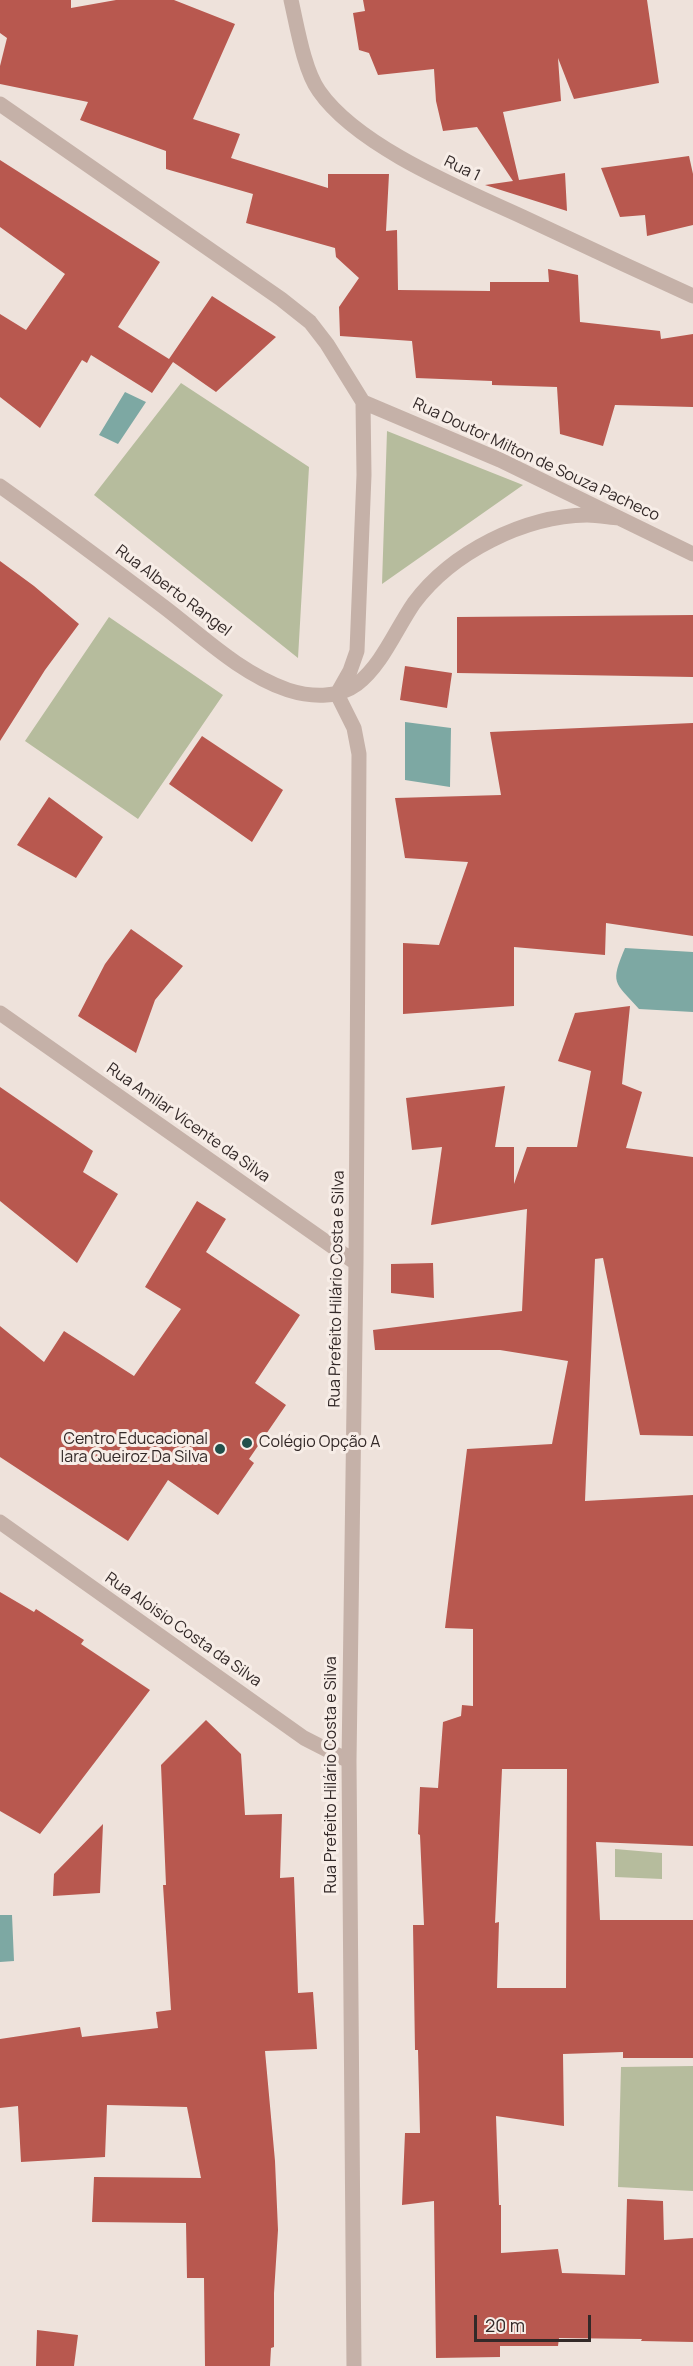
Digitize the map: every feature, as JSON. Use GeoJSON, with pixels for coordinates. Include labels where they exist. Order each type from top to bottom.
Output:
{"type":"FeatureCollection","features":[{"type":"Feature","properties":{"kind":"street","name":"Rua 1"},"geometry":{"type":"LineString","coordinates":[[291,0],[302,49],[317,89],[344,119],[380,145],[437,178],[693,296]]}},
{"type":"Feature","properties":{"kind":"street"},"geometry":{"type":"LineString","coordinates":[[0,104],[281,299],[310,322],[327,344],[363,402],[364,475],[359,631],[354,661],[337,694]]}},
{"type":"Feature","properties":{"kind":"street","name":"Rua Doutor Milton de Souza Pacheco"},"geometry":{"type":"LineString","coordinates":[[363,402],[501,460],[693,554]]}},
{"type":"Feature","properties":{"kind":"street","name":"Rua Alberto Rangel"},"geometry":{"type":"LineString","coordinates":[[0,486],[86,547],[256,676],[282,688],[306,695],[337,694]]}},
{"type":"Feature","properties":{"kind":"street"},"geometry":{"type":"LineString","coordinates":[[337,694],[356,685],[367,674],[416,601],[437,578],[479,548],[505,534],[555,518],[587,515],[619,518]]}},
{"type":"Feature","properties":{"kind":"street","name":"Rua Prefeito Hilário Costa e Silva"},"geometry":{"type":"LineString","coordinates":[[337,694],[354,728],[359,754],[356,1263],[349,1761],[354,2366]]}},
{"type":"Feature","properties":{"kind":"street","name":"Rua Amilar Vicente da Silva"},"geometry":{"type":"LineString","coordinates":[[0,1013],[356,1263]]}},
{"type":"Feature","properties":{"kind":"street","name":"Rua Aloisio Costa da Silva"},"geometry":{"type":"LineString","coordinates":[[0,1522],[304,1738],[349,1761]]}},
{"type":"Feature","properties":{"kind":"green space"},"geometry":{"type":"Polygon","coordinates":[[[181,383],[309,467],[298,658],[94,495],[181,383]]]}},
{"type":"Feature","properties":{"kind":"green space"},"geometry":{"type":"Polygon","coordinates":[[[387,431],[523,485],[382,584],[387,431]]]}},
{"type":"Feature","properties":{"kind":"green space"},"geometry":{"type":"Polygon","coordinates":[[[109,617],[223,695],[138,819],[25,741],[109,617]]]}},
{"type":"Feature","properties":{"kind":"green space"},"geometry":{"type":"Polygon","coordinates":[[[615,1849],[662,1853],[662,1879],[615,1877],[615,1849]]]}},
{"type":"Feature","properties":{"kind":"green space"},"geometry":{"type":"Polygon","coordinates":[[[693,2066],[693,2191],[618,2187],[621,2067],[693,2066]]]}},
{"type":"Feature","properties":{"kind":"water"},"geometry":{"type":"Polygon","coordinates":[[[125,392],[146,402],[118,444],[99,435],[125,392]]]}},
{"type":"Feature","properties":{"kind":"water"},"geometry":{"type":"Polygon","coordinates":[[[405,722],[451,728],[450,787],[405,780],[405,722]]]}},
{"type":"Feature","properties":{"kind":"water"},"geometry":{"type":"Polygon","coordinates":[[[625,948],[693,952],[693,1012],[639,1009],[624,993],[617,981],[617,969],[625,948]]]}},
{"type":"Feature","properties":{"kind":"water"},"geometry":{"type":"Polygon","coordinates":[[[0,1915],[12,1915],[14,1961],[0,1962],[0,1915]]]}},
{"type":"Feature","properties":{"kind":"building"},"geometry":{"type":"Polygon","coordinates":[[[0,0],[71,0],[71,8],[116,0],[174,0],[235,24],[193,119],[240,134],[231,158],[328,188],[328,174],[389,174],[386,231],[397,230],[398,290],[490,291],[490,282],[549,282],[548,269],[578,275],[580,322],[660,331],[661,339],[693,334],[693,407],[615,405],[603,446],[560,434],[557,387],[492,385],[492,381],[416,378],[412,341],[340,336],[339,307],[359,278],[336,257],[335,248],[246,223],[253,194],[166,169],[166,151],[80,120],[88,102],[0,84],[0,66],[7,38],[0,33],[0,0]]]}},
{"type":"Feature","properties":{"kind":"building"},"geometry":{"type":"Polygon","coordinates":[[[363,0],[647,0],[659,83],[574,99],[558,58],[561,101],[503,112],[519,180],[565,173],[567,211],[485,185],[513,181],[477,127],[443,131],[436,101],[434,69],[378,75],[369,53],[359,50],[353,13],[365,11],[363,0]]]}},
{"type":"Feature","properties":{"kind":"building"},"geometry":{"type":"Polygon","coordinates":[[[689,156],[693,174],[693,225],[647,236],[645,215],[620,217],[601,168],[689,156]]]}},
{"type":"Feature","properties":{"kind":"building"},"geometry":{"type":"Polygon","coordinates":[[[0,160],[160,262],[118,327],[169,359],[212,296],[276,337],[216,392],[173,362],[152,393],[91,355],[87,363],[82,360],[40,428],[0,397],[0,314],[26,330],[65,274],[0,227],[0,160]]]}},
{"type":"Feature","properties":{"kind":"building"},"geometry":{"type":"Polygon","coordinates":[[[0,561],[79,624],[45,670],[0,741],[0,561]]]}},
{"type":"Feature","properties":{"kind":"building"},"geometry":{"type":"Polygon","coordinates":[[[693,615],[693,677],[457,673],[457,617],[693,615]]]}},
{"type":"Feature","properties":{"kind":"building"},"geometry":{"type":"Polygon","coordinates":[[[405,666],[452,673],[447,708],[400,700],[405,666]]]}},
{"type":"Feature","properties":{"kind":"building"},"geometry":{"type":"Polygon","coordinates":[[[693,723],[693,936],[606,923],[605,955],[514,947],[514,1006],[403,1014],[403,943],[439,945],[468,862],[405,858],[395,798],[501,795],[490,732],[693,723]]]}},
{"type":"Feature","properties":{"kind":"building"},"geometry":{"type":"Polygon","coordinates":[[[202,736],[283,790],[252,842],[169,784],[202,736]]]}},
{"type":"Feature","properties":{"kind":"building"},"geometry":{"type":"Polygon","coordinates":[[[49,797],[103,837],[76,878],[17,845],[49,797]]]}},
{"type":"Feature","properties":{"kind":"building"},"geometry":{"type":"Polygon","coordinates":[[[131,929],[183,966],[155,1000],[136,1053],[78,1016],[105,964],[131,929]]]}},
{"type":"Feature","properties":{"kind":"building"},"geometry":{"type":"Polygon","coordinates":[[[630,1006],[622,1084],[642,1092],[626,1148],[693,1157],[693,1436],[640,1435],[603,1258],[595,1259],[585,1501],[693,1495],[693,1846],[596,1842],[600,1920],[693,1920],[693,2058],[623,2058],[623,2052],[563,2054],[564,2126],[496,2116],[501,2253],[558,2249],[562,2273],[625,2275],[627,2199],[663,2201],[664,2240],[693,2238],[693,2342],[559,2338],[558,2346],[500,2346],[500,2357],[436,2358],[434,2201],[402,2205],[405,2133],[420,2133],[418,2050],[415,2050],[413,1925],[424,1925],[420,1835],[418,1834],[420,1787],[438,1788],[443,1722],[461,1716],[462,1705],[473,1706],[473,1629],[445,1628],[467,1449],[552,1444],[568,1361],[500,1350],[375,1350],[373,1330],[522,1311],[527,1209],[431,1225],[442,1147],[412,1150],[406,1098],[505,1086],[495,1147],[514,1147],[514,1184],[527,1147],[577,1147],[591,1071],[558,1061],[575,1013],[630,1006]],[[502,1769],[495,1923],[499,1922],[497,1988],[566,1988],[567,1769],[502,1769]]]}},
{"type":"Feature","properties":{"kind":"building"},"geometry":{"type":"Polygon","coordinates":[[[0,1087],[93,1151],[83,1172],[118,1194],[77,1263],[0,1201],[0,1087]]]}},
{"type":"Feature","properties":{"kind":"building"},"geometry":{"type":"Polygon","coordinates":[[[197,1201],[226,1219],[206,1252],[300,1315],[255,1383],[286,1405],[249,1459],[254,1463],[218,1515],[168,1480],[128,1541],[0,1457],[0,1326],[44,1362],[64,1331],[134,1376],[181,1309],[145,1287],[197,1201]]]}},
{"type":"Feature","properties":{"kind":"building"},"geometry":{"type":"Polygon","coordinates":[[[433,1263],[434,1298],[391,1293],[391,1264],[433,1263]]]}},
{"type":"Feature","properties":{"kind":"building"},"geometry":{"type":"Polygon","coordinates":[[[0,1592],[34,1612],[36,1609],[84,1640],[81,1644],[150,1690],[40,1834],[0,1811],[0,1592]]]}},
{"type":"Feature","properties":{"kind":"building"},"geometry":{"type":"Polygon","coordinates":[[[206,1720],[241,1754],[245,1815],[282,1814],[280,1878],[294,1877],[298,1993],[313,1992],[317,2049],[265,2051],[275,2161],[278,2230],[274,2293],[274,2347],[271,2348],[270,2366],[205,2366],[204,2278],[187,2278],[186,2223],[92,2222],[94,2177],[201,2178],[187,2107],[107,2105],[105,2157],[21,2162],[18,2106],[0,2108],[0,2039],[80,2027],[82,2037],[158,2028],[156,2012],[171,2010],[163,1885],[166,1885],[161,1765],[206,1720]]]}},
{"type":"Feature","properties":{"kind":"building"},"geometry":{"type":"Polygon","coordinates":[[[103,1824],[100,1893],[53,1896],[54,1874],[103,1824]]]}},
{"type":"Feature","properties":{"kind":"building"},"geometry":{"type":"Polygon","coordinates":[[[37,2330],[78,2335],[74,2366],[36,2366],[37,2330]]]}},
{"type":"Feature","properties":{"kind":"place","name":"Colégio Opção A"},"geometry":{"type":"Point","coordinates":[247,1443]}},
{"type":"Feature","properties":{"kind":"place","name":"Centro Educacional Iara Queiroz Da Silva"},"geometry":{"type":"Point","coordinates":[220,1449]}}]}
